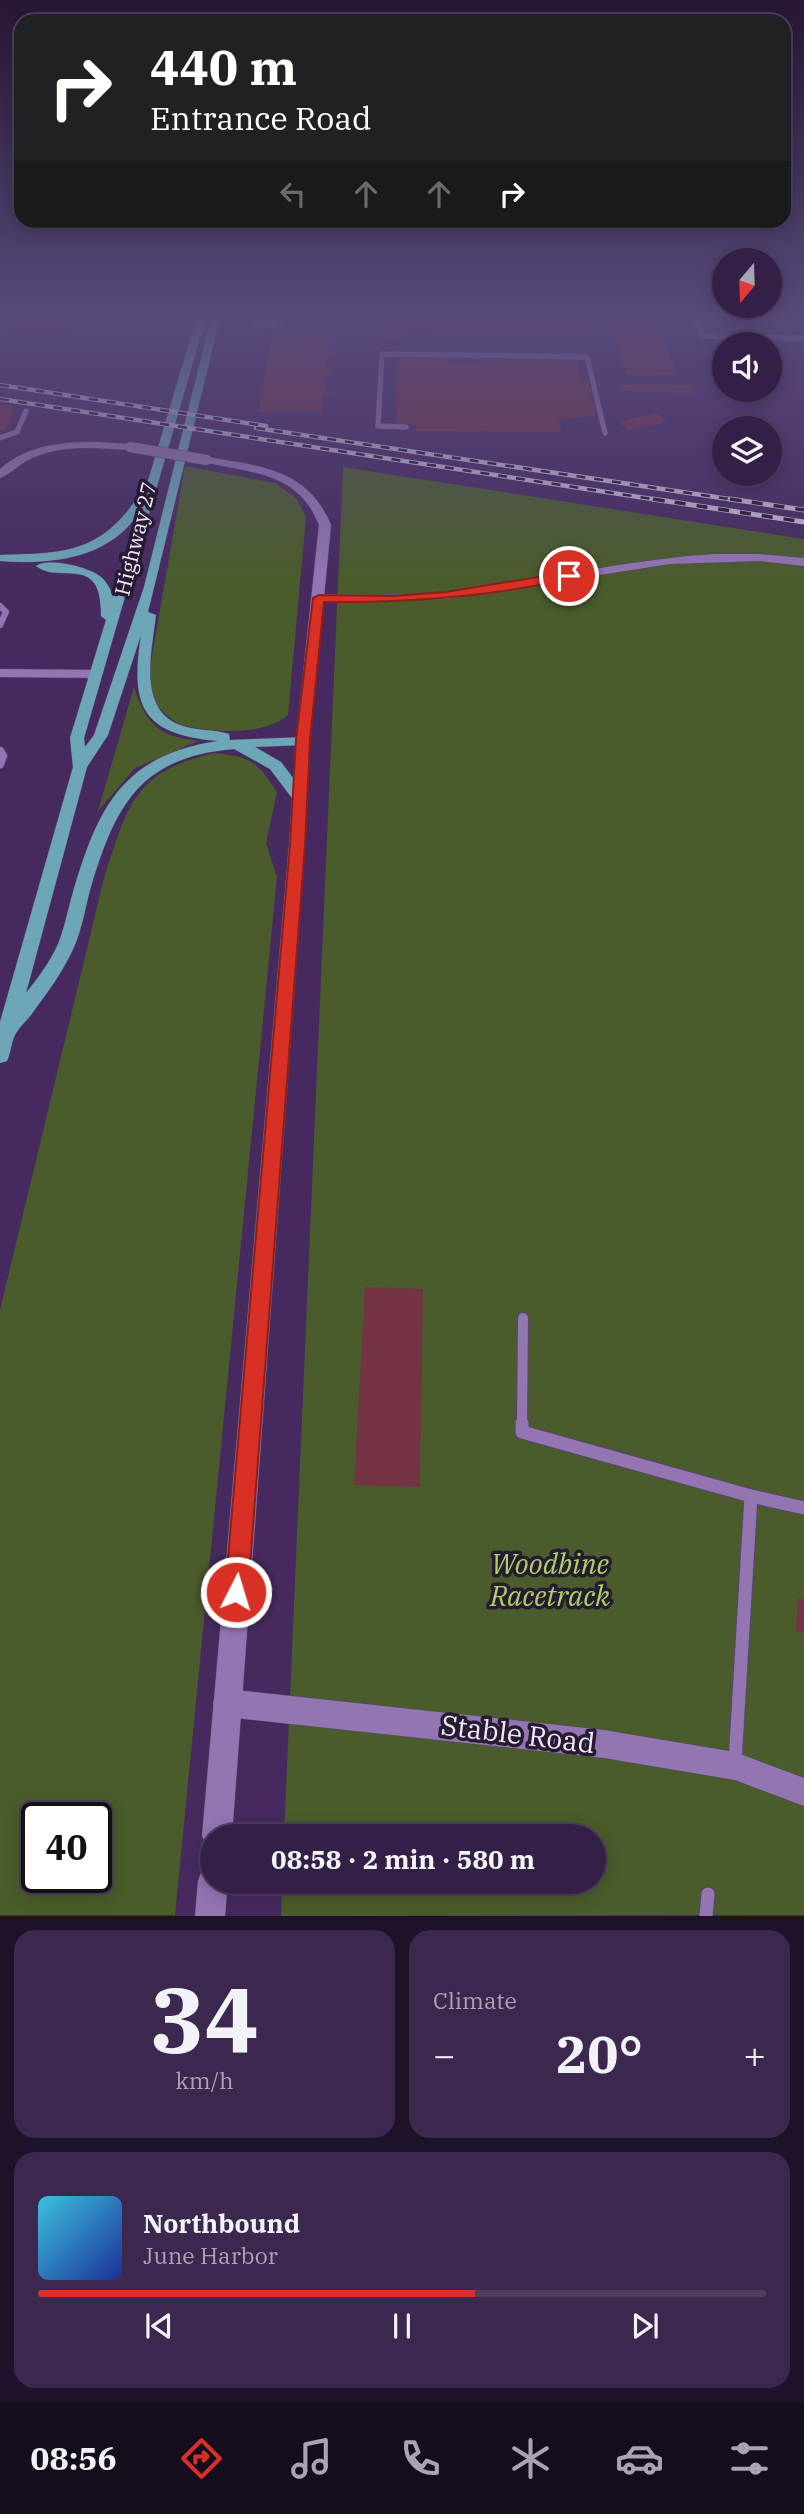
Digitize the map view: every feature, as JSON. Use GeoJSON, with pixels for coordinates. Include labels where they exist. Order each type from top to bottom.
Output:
{"type":"FeatureCollection","features":[{"type":"Feature","properties":{"kind":"main road","name":"Highway 27"},"geometry":{"type":"LineString","coordinates":[[80,767],[77,738],[177,403]]}},
{"type":"Feature","properties":{"kind":"main road","name":"Highway 27"},"geometry":{"type":"LineString","coordinates":[[2,1046],[80,767],[101,735],[150,587],[195,403]]}},
{"type":"Feature","properties":{"kind":"main road"},"geometry":{"type":"LineString","coordinates":[[1,557],[52,559],[79,553],[114,535],[132,516],[157,470]]}},
{"type":"Feature","properties":{"kind":"main road"},"geometry":{"type":"LineString","coordinates":[[1,557],[22,565],[84,572],[103,584],[109,596],[102,651]]}},
{"type":"Feature","properties":{"kind":"main road"},"geometry":{"type":"LineString","coordinates":[[150,587],[150,617],[142,659],[143,694],[151,711],[162,721],[189,733],[232,737],[248,743]]}},
{"type":"Feature","properties":{"kind":"main road"},"geometry":{"type":"LineString","coordinates":[[2,1046],[64,951],[84,884],[120,797],[144,772],[158,764],[217,745],[303,740]]}},
{"type":"Feature","properties":{"kind":"main road"},"geometry":{"type":"LineString","coordinates":[[217,745],[266,755],[275,762],[300,798]]}},
{"type":"Feature","properties":{"kind":"street"},"geometry":{"type":"LineString","coordinates":[[0,475],[8,466],[28,455],[50,449],[73,445],[130,447],[286,477],[304,489],[322,512],[325,525],[303,740],[218,1824]]}},
{"type":"Feature","properties":{"kind":"street"},"geometry":{"type":"LineString","coordinates":[[319,598],[393,599],[446,595],[618,568],[712,557],[775,558],[804,562]]}},
{"type":"Feature","properties":{"kind":"street"},"geometry":{"type":"LineString","coordinates":[[0,673],[96,674]]}},
{"type":"Feature","properties":{"kind":"street","name":"Stable Road"},"geometry":{"type":"LineString","coordinates":[[228,1703],[494,1730],[735,1766],[804,1792]]}},
{"type":"Feature","properties":{"kind":"street"},"geometry":{"type":"LineString","coordinates":[[211,1916],[212,1894]]}},
{"type":"Feature","properties":{"kind":"lane"},"geometry":{"type":"LineString","coordinates":[[379,403],[378,426],[406,427]]}},
{"type":"Feature","properties":{"kind":"lane"},"geometry":{"type":"LineString","coordinates":[[598,403],[605,433]]}},
{"type":"Feature","properties":{"kind":"lane"},"geometry":{"type":"LineString","coordinates":[[0,438],[16,432],[26,411]]}},
{"type":"Feature","properties":{"kind":"lane"},"geometry":{"type":"LineString","coordinates":[[0,606],[6,612],[0,625]]}},
{"type":"Feature","properties":{"kind":"lane"},"geometry":{"type":"LineString","coordinates":[[0,751],[3,756],[0,764]]}},
{"type":"Feature","properties":{"kind":"lane"},"geometry":{"type":"LineString","coordinates":[[523,1318],[522,1432],[751,1496],[804,1508]]}},
{"type":"Feature","properties":{"kind":"lane"},"geometry":{"type":"LineString","coordinates":[[735,1766],[751,1496]]}},
{"type":"Feature","properties":{"kind":"lane"},"geometry":{"type":"LineString","coordinates":[[706,1916],[708,1894]]}},
{"type":"Feature","properties":{"kind":"green space"},"geometry":{"type":"Polygon","coordinates":[[[185,466],[275,483],[296,498],[306,517],[288,715],[266,727],[223,731],[182,725],[152,701],[150,668],[185,466]]]}},
{"type":"Feature","properties":{"kind":"green space","name":"Woodbine Racetrack"},"geometry":{"type":"Polygon","coordinates":[[[343,467],[804,539],[804,1915],[281,1916],[282,1894],[606,1894],[606,1824],[285,1824],[343,467]]]}},
{"type":"Feature","properties":{"kind":"green space"},"geometry":{"type":"Polygon","coordinates":[[[134,687],[143,710],[156,726],[173,736],[198,741],[135,768],[98,811],[134,687]]]}},
{"type":"Feature","properties":{"kind":"green space"},"geometry":{"type":"Polygon","coordinates":[[[214,753],[226,755],[245,759],[258,767],[277,792],[266,843],[277,877],[175,1915],[0,1915],[0,1310],[104,878],[120,831],[137,796],[149,782],[166,771],[214,753]]]}},
{"type":"Feature","properties":{"kind":"building"},"geometry":{"type":"Polygon","coordinates":[[[260,403],[322,403],[323,411],[259,412],[260,403]]]}},
{"type":"Feature","properties":{"kind":"building"},"geometry":{"type":"Polygon","coordinates":[[[397,403],[593,403],[596,416],[559,419],[561,432],[416,431],[416,424],[396,424],[397,403]]]}},
{"type":"Feature","properties":{"kind":"building"},"geometry":{"type":"Polygon","coordinates":[[[0,405],[15,407],[5,430],[0,430],[0,405]]]}},
{"type":"Feature","properties":{"kind":"building"},"geometry":{"type":"Polygon","coordinates":[[[656,413],[667,422],[628,430],[618,422],[656,413]]]}},
{"type":"Feature","properties":{"kind":"building"},"geometry":{"type":"Polygon","coordinates":[[[365,1287],[423,1289],[420,1487],[354,1485],[365,1287]]]}},
{"type":"Feature","properties":{"kind":"building"},"geometry":{"type":"Polygon","coordinates":[[[798,1598],[804,1600],[804,1633],[796,1631],[798,1598]]]}},
{"type":"Feature","properties":{"kind":"railway"},"geometry":{"type":"LineString","coordinates":[[29,403],[665,501]]}},
{"type":"Feature","properties":{"kind":"railway"},"geometry":{"type":"LineString","coordinates":[[119,403],[266,426]]}},
{"type":"Feature","properties":{"kind":"railway"},"geometry":{"type":"LineString","coordinates":[[256,428],[742,501]]}},
{"type":"Feature","properties":{"kind":"railway"},"geometry":{"type":"LineString","coordinates":[[653,499],[804,522]]}},
{"type":"Feature","properties":{"kind":"railway"},"geometry":{"type":"LineString","coordinates":[[730,499],[804,510]]}},
{"type":"Feature","properties":{"kind":"route"},"geometry":{"type":"LineString","coordinates":[[236,1592],[298,845],[303,740],[319,598],[393,599],[446,595],[569,576]]}}]}
